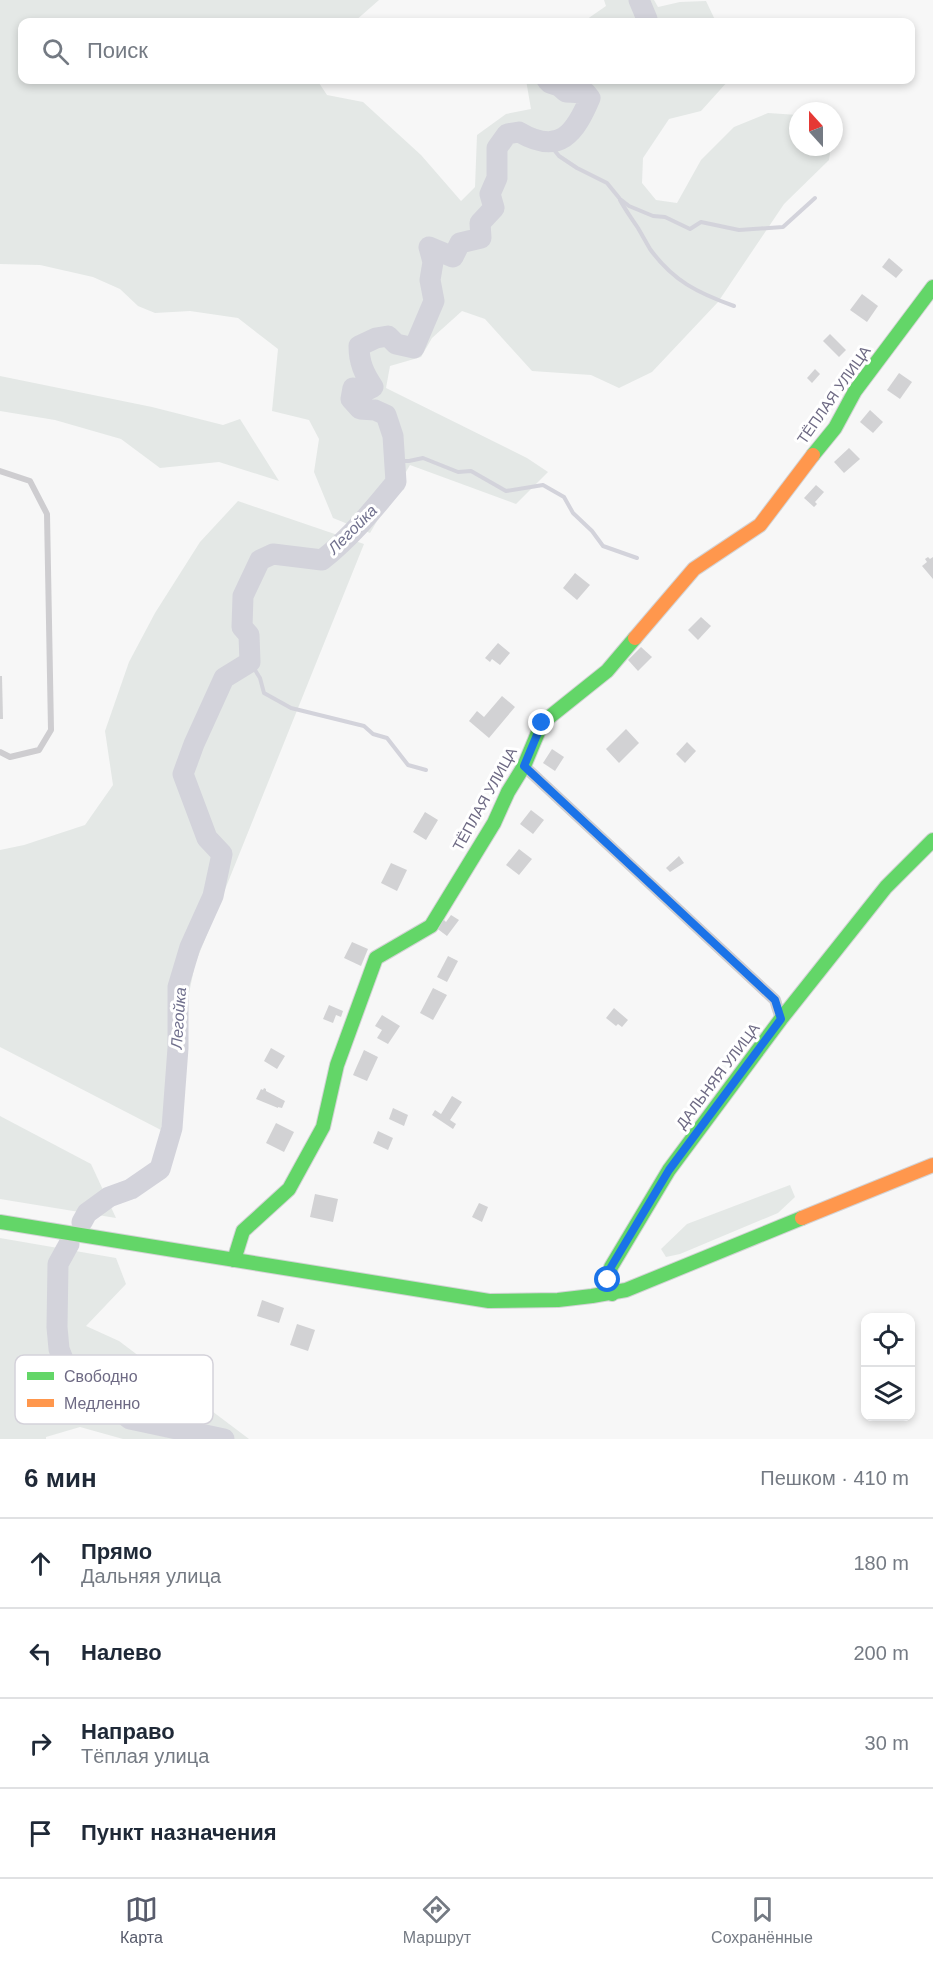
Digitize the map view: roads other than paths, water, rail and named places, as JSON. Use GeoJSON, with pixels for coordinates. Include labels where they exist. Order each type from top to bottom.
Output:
{"type":"FeatureCollection","features":[{"type":"Feature","properties":{"kind":"street","name":"ТЁПЛАЯ УЛИЦА"},"geometry":{"type":"LineString","coordinates":[[234,1260],[243,1231],[289,1189],[323,1127],[337,1065],[376,958],[431,926],[494,823],[508,792],[524,766],[542,723],[608,671],[694,569],[760,525],[835,428],[855,391],[933,287]]}},
{"type":"Feature","properties":{"kind":"street"},"geometry":{"type":"LineString","coordinates":[[524,766],[775,1000],[781,1019]]}},
{"type":"Feature","properties":{"kind":"street","name":"ДАЛЬНЯЯ УЛИЦА"},"geometry":{"type":"LineString","coordinates":[[612,1294],[608,1280],[611,1267],[669,1170],[781,1019],[886,888],[933,840]]}},
{"type":"Feature","properties":{"kind":"street"},"geometry":{"type":"LineString","coordinates":[[0,1222],[489,1301],[555,1301],[612,1294],[626,1290],[933,1165]]}},
{"type":"Feature","properties":{"kind":"lane"},"geometry":{"type":"LineString","coordinates":[[0,471],[30,481],[47,513],[51,730],[39,750],[10,758],[0,752]]}},
{"type":"Feature","properties":{"kind":"waterway","name":"Легойка"},"geometry":{"type":"LineString","coordinates":[[639,0],[647,18]]}},
{"type":"Feature","properties":{"kind":"waterway","name":"Легойка"},"geometry":{"type":"LineString","coordinates":[[82,1222],[87,1213],[109,1197],[131,1189],[160,1169],[172,1128],[178,1048],[178,987],[190,947],[213,896],[222,854],[207,838],[183,774],[224,678],[250,662],[249,635],[242,627],[243,596],[260,560],[273,554],[322,560],[352,533],[396,482],[393,436],[386,415],[375,410],[360,409],[351,399],[353,388],[365,391],[373,387],[363,368],[359,346],[376,338],[388,336],[396,344],[414,348],[434,301],[430,280],[433,262],[429,247],[453,257],[460,243],[481,238],[480,223],[494,208],[490,194],[497,178],[497,148],[507,134],[519,132],[545,142],[556,141],[564,137],[572,130],[590,98],[586,93],[566,92],[553,84]]}},
{"type":"Feature","properties":{"kind":"waterway"},"geometry":{"type":"LineString","coordinates":[[558,140],[555,151],[559,156],[607,183],[629,206],[653,216],[665,217],[690,229],[701,222],[739,230],[783,227],[815,198]]}},
{"type":"Feature","properties":{"kind":"waterway"},"geometry":{"type":"LineString","coordinates":[[620,200],[650,249],[668,270],[687,285],[734,306]]}},
{"type":"Feature","properties":{"kind":"waterway"},"geometry":{"type":"LineString","coordinates":[[394,461],[423,458],[458,472],[471,471],[506,491],[543,485],[564,497],[573,513],[592,531],[603,546],[637,558]]}},
{"type":"Feature","properties":{"kind":"waterway"},"geometry":{"type":"LineString","coordinates":[[250,662],[260,678],[264,693],[291,708],[364,726],[373,734],[387,738],[408,765],[426,770]]}},
{"type":"Feature","properties":{"kind":"waterway","name":"Легойка"},"geometry":{"type":"LineString","coordinates":[[61,1355],[57,1327],[58,1264],[69,1244]]}},
{"type":"Feature","properties":{"kind":"waterway","name":"Легойка"},"geometry":{"type":"LineString","coordinates":[[154,1424],[224,1439]]}}]}
